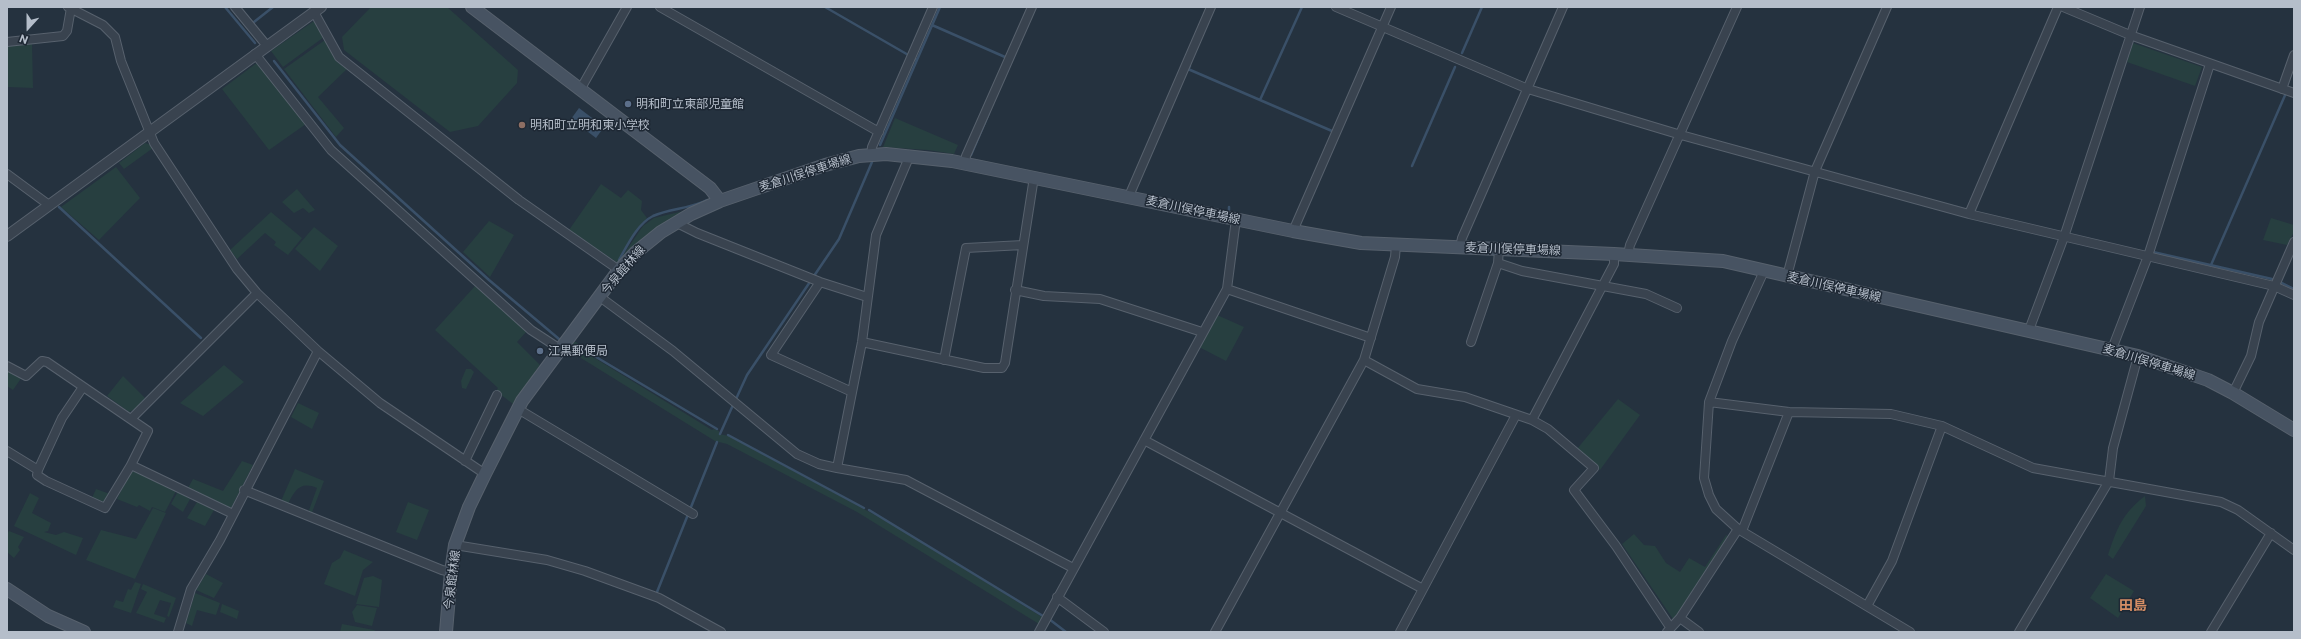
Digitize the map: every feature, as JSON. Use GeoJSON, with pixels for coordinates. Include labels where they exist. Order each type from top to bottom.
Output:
{"type":"FeatureCollection","features":[{"type":"Feature","properties":{"kind":"main road"},"geometry":{"type":"LineString","coordinates":[[472,7],[710,188],[720,201]]}},
{"type":"Feature","properties":{"kind":"main road","name":"麦倉川俣停車場線"},"geometry":{"type":"LineString","coordinates":[[720,201],[825,164],[871,155],[910,155],[965,163],[1292,231],[1355,242],[1460,248],[1628,254],[1723,261],[2138,356],[2203,378],[2233,393],[2294,430]]}},
{"type":"Feature","properties":{"kind":"main road","name":"今泉館林線"},"geometry":{"type":"LineString","coordinates":[[446,632],[451,572],[456,545],[469,507],[518,409],[560,349],[620,270],[646,243],[677,223],[720,201]]}},
{"type":"Feature","properties":{"kind":"main road"},"geometry":{"type":"LineString","coordinates":[[7,589],[48,616],[84,632]]}},
{"type":"Feature","properties":{"kind":"street"},"geometry":{"type":"LineString","coordinates":[[235,7],[267,46]]}},
{"type":"Feature","properties":{"kind":"street"},"geometry":{"type":"LineString","coordinates":[[580,90],[627,7]]}},
{"type":"Feature","properties":{"kind":"street"},"geometry":{"type":"LineString","coordinates":[[660,7],[879,132]]}},
{"type":"Feature","properties":{"kind":"street"},"geometry":{"type":"LineString","coordinates":[[871,155],[879,132],[933,7]]}},
{"type":"Feature","properties":{"kind":"street"},"geometry":{"type":"LineString","coordinates":[[965,163],[966,156],[1032,7]]}},
{"type":"Feature","properties":{"kind":"street"},"geometry":{"type":"LineString","coordinates":[[1129,196],[1211,7]]}},
{"type":"Feature","properties":{"kind":"street"},"geometry":{"type":"LineString","coordinates":[[1336,7],[1382,28],[1528,89],[1681,135],[1969,214],[2274,286],[2294,295]]}},
{"type":"Feature","properties":{"kind":"street"},"geometry":{"type":"LineString","coordinates":[[1292,231],[1391,7]]}},
{"type":"Feature","properties":{"kind":"street"},"geometry":{"type":"LineString","coordinates":[[1460,248],[1563,7]]}},
{"type":"Feature","properties":{"kind":"street"},"geometry":{"type":"LineString","coordinates":[[1628,254],[1630,245],[1681,135],[1737,7]]}},
{"type":"Feature","properties":{"kind":"street"},"geometry":{"type":"LineString","coordinates":[[1787,276],[1815,171],[1887,7]]}},
{"type":"Feature","properties":{"kind":"street"},"geometry":{"type":"LineString","coordinates":[[1969,214],[2058,7]]}},
{"type":"Feature","properties":{"kind":"street"},"geometry":{"type":"LineString","coordinates":[[2063,7],[2130,35],[2294,93]]}},
{"type":"Feature","properties":{"kind":"street"},"geometry":{"type":"LineString","coordinates":[[2029,330],[2064,237],[2140,7]]}},
{"type":"Feature","properties":{"kind":"street"},"geometry":{"type":"LineString","coordinates":[[7,42],[63,36],[66,31],[69,8],[103,25],[115,37],[121,61],[154,143],[237,269],[257,293],[318,351],[402,420],[485,474]]}},
{"type":"Feature","properties":{"kind":"street"},"geometry":{"type":"LineString","coordinates":[[7,236],[317,10],[339,57],[519,200],[620,270]]}},
{"type":"Feature","properties":{"kind":"street"},"geometry":{"type":"LineString","coordinates":[[255,54],[331,150],[535,333],[560,349]]}},
{"type":"Feature","properties":{"kind":"street"},"geometry":{"type":"LineString","coordinates":[[2282,89],[2294,55]]}},
{"type":"Feature","properties":{"kind":"street"},"geometry":{"type":"LineString","coordinates":[[2112,349],[2148,256],[2210,64]]}},
{"type":"Feature","properties":{"kind":"street"},"geometry":{"type":"LineString","coordinates":[[837,468],[862,342],[876,235],[910,155]]}},
{"type":"Feature","properties":{"kind":"street"},"geometry":{"type":"LineString","coordinates":[[7,174],[49,205]]}},
{"type":"Feature","properties":{"kind":"street"},"geometry":{"type":"LineString","coordinates":[[862,342],[984,368],[1002,368],[1005,363],[1034,178]]}},
{"type":"Feature","properties":{"kind":"street"},"geometry":{"type":"LineString","coordinates":[[1039,632],[1202,332],[1227,289],[1236,219]]}},
{"type":"Feature","properties":{"kind":"street"},"geometry":{"type":"LineString","coordinates":[[677,223],[697,233],[820,282],[867,297]]}},
{"type":"Feature","properties":{"kind":"street"},"geometry":{"type":"LineString","coordinates":[[2233,393],[2251,356],[2259,322],[2294,242]]}},
{"type":"Feature","properties":{"kind":"street"},"geometry":{"type":"LineString","coordinates":[[944,360],[966,248],[1023,245]]}},
{"type":"Feature","properties":{"kind":"street"},"geometry":{"type":"LineString","coordinates":[[1215,632],[1364,360],[1395,257],[1396,245]]}},
{"type":"Feature","properties":{"kind":"street"},"geometry":{"type":"LineString","coordinates":[[1471,342],[1498,263],[1499,249]]}},
{"type":"Feature","properties":{"kind":"street"},"geometry":{"type":"LineString","coordinates":[[1532,420],[1614,264],[1614,254]]}},
{"type":"Feature","properties":{"kind":"street"},"geometry":{"type":"LineString","coordinates":[[1498,263],[1522,271],[1646,294],[1677,308]]}},
{"type":"Feature","properties":{"kind":"street"},"geometry":{"type":"LineString","coordinates":[[1764,271],[1732,340],[1709,402],[1704,478],[1709,495],[1716,509],[1740,530],[1910,632]]}},
{"type":"Feature","properties":{"kind":"street"},"geometry":{"type":"LineString","coordinates":[[820,282],[771,355],[852,392]]}},
{"type":"Feature","properties":{"kind":"street"},"geometry":{"type":"LineString","coordinates":[[1227,289],[1371,338]]}},
{"type":"Feature","properties":{"kind":"street"},"geometry":{"type":"LineString","coordinates":[[1016,290],[1044,296],[1100,299],[1202,332]]}},
{"type":"Feature","properties":{"kind":"street"},"geometry":{"type":"LineString","coordinates":[[131,419],[257,293]]}},
{"type":"Feature","properties":{"kind":"street"},"geometry":{"type":"LineString","coordinates":[[600,297],[673,351],[788,448],[813,461],[837,468],[906,480],[1073,568]]}},
{"type":"Feature","properties":{"kind":"street"},"geometry":{"type":"LineString","coordinates":[[178,632],[191,589],[220,540],[244,490],[318,351]]}},
{"type":"Feature","properties":{"kind":"street"},"geometry":{"type":"LineString","coordinates":[[2019,632],[2109,481],[2113,448],[2138,356]]}},
{"type":"Feature","properties":{"kind":"street"},"geometry":{"type":"LineString","coordinates":[[1364,360],[1418,389],[1465,397],[1532,420],[1548,429],[1594,468],[1574,490],[1616,546],[1668,630],[1680,618],[1740,530],[1788,412]]}},
{"type":"Feature","properties":{"kind":"street"},"geometry":{"type":"LineString","coordinates":[[7,366],[26,376],[42,361],[83,387],[148,431],[131,465],[104,508],[46,481],[37,475],[62,418],[83,387]]}},
{"type":"Feature","properties":{"kind":"street"},"geometry":{"type":"LineString","coordinates":[[464,461],[497,395]]}},
{"type":"Feature","properties":{"kind":"street"},"geometry":{"type":"LineString","coordinates":[[1709,402],[1788,412],[1891,414],[1942,426],[2033,468],[2221,502],[2238,510],[2294,550]]}},
{"type":"Feature","properties":{"kind":"street"},"geometry":{"type":"LineString","coordinates":[[518,409],[693,514]]}},
{"type":"Feature","properties":{"kind":"street"},"geometry":{"type":"LineString","coordinates":[[1400,632],[1516,415]]}},
{"type":"Feature","properties":{"kind":"street"},"geometry":{"type":"LineString","coordinates":[[1867,606],[1892,561],[1942,426]]}},
{"type":"Feature","properties":{"kind":"street"},"geometry":{"type":"LineString","coordinates":[[1144,440],[1280,514],[1423,589]]}},
{"type":"Feature","properties":{"kind":"street"},"geometry":{"type":"LineString","coordinates":[[7,451],[38,470]]}},
{"type":"Feature","properties":{"kind":"street"},"geometry":{"type":"LineString","coordinates":[[131,465],[232,514]]}},
{"type":"Feature","properties":{"kind":"street"},"geometry":{"type":"LineString","coordinates":[[244,490],[434,567],[451,572]]}},
{"type":"Feature","properties":{"kind":"street"},"geometry":{"type":"LineString","coordinates":[[2211,632],[2270,533]]}},
{"type":"Feature","properties":{"kind":"street"},"geometry":{"type":"LineString","coordinates":[[456,545],[547,560],[585,571],[659,598],[721,632]]}},
{"type":"Feature","properties":{"kind":"street"},"geometry":{"type":"LineString","coordinates":[[1057,597],[1104,632]]}},
{"type":"Feature","properties":{"kind":"street"},"geometry":{"type":"LineString","coordinates":[[1680,618],[1699,632]]}},
{"type":"Feature","properties":{"kind":"green space"},"geometry":{"type":"Polygon","coordinates":[[[371,7],[447,7],[518,70],[517,83],[478,126],[450,132],[344,50],[342,37],[371,7]]]}},
{"type":"Feature","properties":{"kind":"green space"},"geometry":{"type":"Polygon","coordinates":[[[314,21],[324,37],[283,67],[271,51],[314,21]]]}},
{"type":"Feature","properties":{"kind":"green space"},"geometry":{"type":"Polygon","coordinates":[[[325,40],[336,61],[347,69],[318,97],[344,128],[336,137],[284,69],[325,40]]]}},
{"type":"Feature","properties":{"kind":"green space"},"geometry":{"type":"Polygon","coordinates":[[[2133,43],[2202,67],[2195,86],[2127,62],[2133,43]]]}},
{"type":"Feature","properties":{"kind":"green space"},"geometry":{"type":"Polygon","coordinates":[[[32,44],[33,88],[8,87],[7,45],[32,44]]]}},
{"type":"Feature","properties":{"kind":"green space"},"geometry":{"type":"Polygon","coordinates":[[[258,62],[306,124],[269,150],[222,89],[258,62]]]}},
{"type":"Feature","properties":{"kind":"green space"},"geometry":{"type":"Polygon","coordinates":[[[895,118],[958,145],[954,154],[928,150],[883,147],[895,118]]]}},
{"type":"Feature","properties":{"kind":"green space"},"geometry":{"type":"Polygon","coordinates":[[[145,143],[152,145],[153,148],[124,169],[119,163],[145,143]]]}},
{"type":"Feature","properties":{"kind":"green space"},"geometry":{"type":"Polygon","coordinates":[[[116,167],[140,198],[99,240],[61,207],[116,167]]]}},
{"type":"Feature","properties":{"kind":"green space"},"geometry":{"type":"Polygon","coordinates":[[[601,184],[621,198],[628,190],[642,201],[641,210],[647,218],[633,235],[619,261],[643,226],[654,218],[688,210],[644,237],[618,263],[569,230],[601,184]]]}},
{"type":"Feature","properties":{"kind":"green space"},"geometry":{"type":"Polygon","coordinates":[[[297,189],[315,210],[309,213],[303,208],[294,213],[282,202],[297,189]]]}},
{"type":"Feature","properties":{"kind":"green space"},"geometry":{"type":"Polygon","coordinates":[[[271,212],[302,238],[288,255],[274,245],[276,242],[265,233],[237,259],[230,250],[271,212]]]}},
{"type":"Feature","properties":{"kind":"green space"},"geometry":{"type":"Polygon","coordinates":[[[2271,218],[2294,225],[2294,232],[2287,245],[2263,240],[2271,218]]]}},
{"type":"Feature","properties":{"kind":"green space"},"geometry":{"type":"Polygon","coordinates":[[[489,221],[514,235],[490,277],[463,252],[489,221]]]}},
{"type":"Feature","properties":{"kind":"green space"},"geometry":{"type":"Polygon","coordinates":[[[314,227],[338,246],[320,271],[295,249],[314,227]]]}},
{"type":"Feature","properties":{"kind":"green space"},"geometry":{"type":"Polygon","coordinates":[[[476,285],[527,331],[517,342],[540,365],[513,404],[496,391],[498,388],[435,330],[476,285]]]}},
{"type":"Feature","properties":{"kind":"green space"},"geometry":{"type":"Polygon","coordinates":[[[1217,315],[1244,327],[1226,361],[1199,347],[1217,315]]]}},
{"type":"Feature","properties":{"kind":"green space"},"geometry":{"type":"Polygon","coordinates":[[[574,341],[581,345],[580,349],[712,430],[714,429],[719,431],[719,434],[729,436],[897,527],[1042,617],[1039,624],[857,512],[727,444],[715,441],[568,350],[574,341]]]}},
{"type":"Feature","properties":{"kind":"green space"},"geometry":{"type":"Polygon","coordinates":[[[224,365],[244,382],[203,416],[180,403],[224,365]]]}},
{"type":"Feature","properties":{"kind":"green space"},"geometry":{"type":"Polygon","coordinates":[[[466,369],[471,369],[474,372],[466,389],[462,388],[461,381],[466,369]]]}},
{"type":"Feature","properties":{"kind":"green space"},"geometry":{"type":"Polygon","coordinates":[[[7,370],[22,377],[13,390],[7,386],[7,370]]]}},
{"type":"Feature","properties":{"kind":"green space"},"geometry":{"type":"Polygon","coordinates":[[[123,376],[145,398],[137,408],[129,412],[107,396],[123,376]]]}},
{"type":"Feature","properties":{"kind":"green space"},"geometry":{"type":"Polygon","coordinates":[[[1618,399],[1640,415],[1600,470],[1577,449],[1618,399]]]}},
{"type":"Feature","properties":{"kind":"green space"},"geometry":{"type":"Polygon","coordinates":[[[298,403],[319,413],[312,429],[291,417],[298,403]]]}},
{"type":"Feature","properties":{"kind":"green space"},"geometry":{"type":"Polygon","coordinates":[[[242,461],[253,465],[231,508],[188,488],[193,479],[223,491],[242,461]]]}},
{"type":"Feature","properties":{"kind":"green space"},"geometry":{"type":"Polygon","coordinates":[[[295,469],[324,481],[311,515],[308,513],[317,488],[302,486],[296,491],[288,504],[281,501],[295,469]]]}},
{"type":"Feature","properties":{"kind":"green space"},"geometry":{"type":"Polygon","coordinates":[[[135,471],[176,491],[165,512],[152,507],[150,511],[139,505],[137,507],[117,499],[130,473],[135,471]]]}},
{"type":"Feature","properties":{"kind":"green space"},"geometry":{"type":"Polygon","coordinates":[[[96,489],[110,494],[105,504],[92,498],[96,489]]]}},
{"type":"Feature","properties":{"kind":"green space"},"geometry":{"type":"Polygon","coordinates":[[[178,491],[190,499],[183,512],[171,504],[178,491]]]}},
{"type":"Feature","properties":{"kind":"green space"},"geometry":{"type":"Polygon","coordinates":[[[30,493],[39,498],[32,513],[51,523],[48,531],[44,532],[56,535],[64,532],[83,538],[76,555],[14,526],[30,493]]]}},
{"type":"Feature","properties":{"kind":"green space"},"geometry":{"type":"Polygon","coordinates":[[[2145,496],[2146,506],[2113,559],[2108,555],[2121,522],[2131,509],[2145,496]]]}},
{"type":"Feature","properties":{"kind":"green space"},"geometry":{"type":"Polygon","coordinates":[[[197,502],[214,510],[205,526],[187,518],[197,502]]]}},
{"type":"Feature","properties":{"kind":"green space"},"geometry":{"type":"Polygon","coordinates":[[[408,502],[429,510],[417,540],[396,532],[408,502]]]}},
{"type":"Feature","properties":{"kind":"green space"},"geometry":{"type":"Polygon","coordinates":[[[153,508],[166,513],[135,579],[86,560],[101,530],[136,539],[153,508]]]}},
{"type":"Feature","properties":{"kind":"green space"},"geometry":{"type":"Polygon","coordinates":[[[9,531],[24,537],[18,547],[20,550],[14,558],[7,552],[7,534],[9,531]]]}},
{"type":"Feature","properties":{"kind":"green space"},"geometry":{"type":"Polygon","coordinates":[[[1634,534],[1644,545],[1655,546],[1666,563],[1680,572],[1689,558],[1705,567],[1726,535],[1730,537],[1684,607],[1673,619],[1622,544],[1634,534]]]}},
{"type":"Feature","properties":{"kind":"green space"},"geometry":{"type":"Polygon","coordinates":[[[344,550],[373,562],[363,570],[355,596],[324,584],[332,563],[340,558],[344,550]]]}},
{"type":"Feature","properties":{"kind":"green space"},"geometry":{"type":"Polygon","coordinates":[[[206,574],[223,583],[214,598],[196,590],[206,574]]]}},
{"type":"Feature","properties":{"kind":"green space"},"geometry":{"type":"Polygon","coordinates":[[[2106,574],[2134,591],[2118,618],[2090,598],[2106,574]]]}},
{"type":"Feature","properties":{"kind":"green space"},"geometry":{"type":"Polygon","coordinates":[[[373,576],[382,580],[379,607],[356,604],[364,578],[373,576]]]}},
{"type":"Feature","properties":{"kind":"green space"},"geometry":{"type":"Polygon","coordinates":[[[135,582],[141,584],[131,613],[113,607],[116,600],[123,602],[128,589],[131,590],[135,582]]]}},
{"type":"Feature","properties":{"kind":"green space"},"geometry":{"type":"Polygon","coordinates":[[[143,584],[176,598],[169,617],[167,616],[171,603],[160,600],[154,614],[166,618],[164,623],[136,613],[147,592],[141,589],[143,584]]]}},
{"type":"Feature","properties":{"kind":"green space"},"geometry":{"type":"Polygon","coordinates":[[[195,593],[220,603],[216,615],[197,610],[192,626],[186,623],[195,593]]]}},
{"type":"Feature","properties":{"kind":"green space"},"geometry":{"type":"Polygon","coordinates":[[[222,604],[239,611],[237,619],[220,612],[222,604]]]}},
{"type":"Feature","properties":{"kind":"green space"},"geometry":{"type":"Polygon","coordinates":[[[357,605],[377,608],[372,626],[355,622],[352,612],[357,605]]]}},
{"type":"Feature","properties":{"kind":"green space"},"geometry":{"type":"Polygon","coordinates":[[[342,624],[374,630],[377,632],[340,632],[342,624]]]}},
{"type":"Feature","properties":{"kind":"water"},"geometry":{"type":"Polygon","coordinates":[[[579,108],[604,127],[596,138],[571,119],[579,108]]]}},
{"type":"Feature","properties":{"kind":"waterway"},"geometry":{"type":"LineString","coordinates":[[225,7],[255,43]]}},
{"type":"Feature","properties":{"kind":"waterway"},"geometry":{"type":"LineString","coordinates":[[254,22],[273,7]]}},
{"type":"Feature","properties":{"kind":"waterway"},"geometry":{"type":"LineString","coordinates":[[825,7],[917,60]]}},
{"type":"Feature","properties":{"kind":"waterway"},"geometry":{"type":"LineString","coordinates":[[880,145],[940,7]]}},
{"type":"Feature","properties":{"kind":"waterway"},"geometry":{"type":"LineString","coordinates":[[1260,100],[1302,7]]}},
{"type":"Feature","properties":{"kind":"waterway"},"geometry":{"type":"LineString","coordinates":[[1462,53],[1482,7]]}},
{"type":"Feature","properties":{"kind":"waterway"},"geometry":{"type":"LineString","coordinates":[[932,25],[1005,57]]}},
{"type":"Feature","properties":{"kind":"waterway"},"geometry":{"type":"LineString","coordinates":[[274,61],[340,145],[489,280],[559,339]]}},
{"type":"Feature","properties":{"kind":"waterway"},"geometry":{"type":"LineString","coordinates":[[1190,66],[1188,69],[1332,131]]}},
{"type":"Feature","properties":{"kind":"waterway"},"geometry":{"type":"LineString","coordinates":[[1412,166],[1455,67]]}},
{"type":"Feature","properties":{"kind":"waterway"},"geometry":{"type":"LineString","coordinates":[[2211,265],[2286,93]]}},
{"type":"Feature","properties":{"kind":"waterway"},"geometry":{"type":"LineString","coordinates":[[971,155],[989,113]]}},
{"type":"Feature","properties":{"kind":"waterway"},"geometry":{"type":"LineString","coordinates":[[736,399],[747,375],[839,239],[872,162]]}},
{"type":"Feature","properties":{"kind":"waterway"},"geometry":{"type":"LineString","coordinates":[[619,260],[637,230],[647,220],[660,213],[694,205],[707,200]]}},
{"type":"Feature","properties":{"kind":"waterway"},"geometry":{"type":"LineString","coordinates":[[59,207],[201,338]]}},
{"type":"Feature","properties":{"kind":"waterway"},"geometry":{"type":"LineString","coordinates":[[2153,252],[2272,279]]}},
{"type":"Feature","properties":{"kind":"waterway"},"geometry":{"type":"LineString","coordinates":[[2282,283],[2294,289]]}},
{"type":"Feature","properties":{"kind":"waterway"},"geometry":{"type":"LineString","coordinates":[[581,348],[717,429]]}},
{"type":"Feature","properties":{"kind":"waterway"},"geometry":{"type":"LineString","coordinates":[[720,434],[733,405]]}},
{"type":"Feature","properties":{"kind":"waterway"},"geometry":{"type":"LineString","coordinates":[[728,435],[864,508]]}},
{"type":"Feature","properties":{"kind":"waterway"},"geometry":{"type":"LineString","coordinates":[[657,592],[717,442]]}},
{"type":"Feature","properties":{"kind":"waterway"},"geometry":{"type":"LineString","coordinates":[[869,510],[1043,616]]}},
{"type":"Feature","properties":{"kind":"waterway"},"geometry":{"type":"LineString","coordinates":[[1049,619],[1066,632]]}},
{"type":"Feature","properties":{"kind":"place","name":"明和町立東部児童館"},"geometry":{"type":"Point","coordinates":[628,104]}},
{"type":"Feature","properties":{"kind":"place","name":"明和町立明和東小学校"},"geometry":{"type":"Point","coordinates":[522,125]}},
{"type":"Feature","properties":{"kind":"place","name":"江黒郵便局"},"geometry":{"type":"Point","coordinates":[540,351]}},
{"type":"Feature","properties":{"kind":"district","name":"田島"},"geometry":{"type":"Point","coordinates":[2133,605]}}]}
